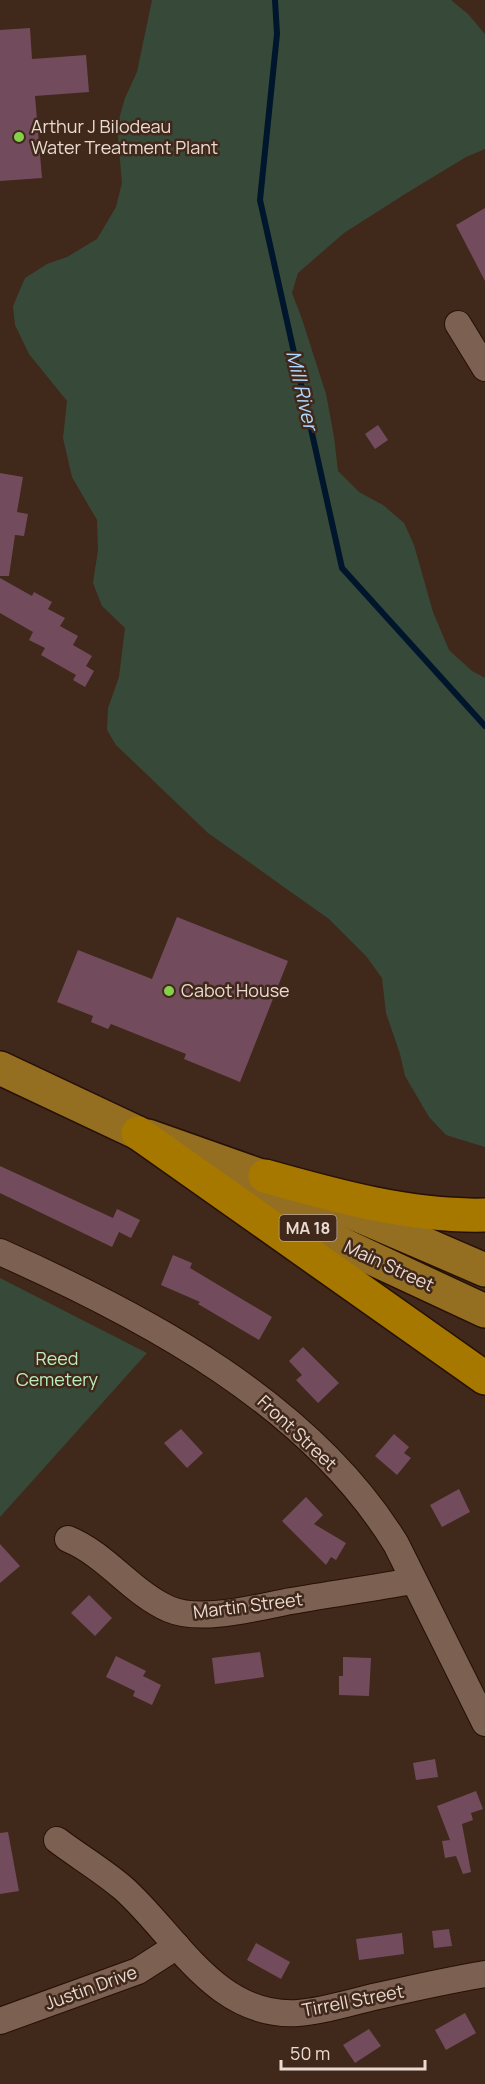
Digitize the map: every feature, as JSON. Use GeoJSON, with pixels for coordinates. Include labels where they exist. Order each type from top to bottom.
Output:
{"type":"FeatureCollection","features":[{"type":"Feature","properties":{"kind":"highway"},"geometry":{"type":"LineString","coordinates":[[138,1133],[485,1378]]}},
{"type":"Feature","properties":{"kind":"highway"},"geometry":{"type":"LineString","coordinates":[[265,1176],[320,1191],[401,1208],[445,1214],[485,1215]]}},
{"type":"Feature","properties":{"kind":"main road","name":"Main Street"},"geometry":{"type":"LineString","coordinates":[[0,1068],[138,1133],[227,1186],[290,1219],[485,1311]]}},
{"type":"Feature","properties":{"kind":"main road","name":"Main Street"},"geometry":{"type":"LineString","coordinates":[[138,1133],[265,1176],[361,1215],[485,1270]]}},
{"type":"Feature","properties":{"kind":"street"},"geometry":{"type":"LineString","coordinates":[[458,324],[485,368]]}},
{"type":"Feature","properties":{"kind":"street","name":"Front Street"},"geometry":{"type":"LineString","coordinates":[[0,1252],[76,1287],[125,1313],[225,1373],[259,1397],[306,1438],[360,1492],[396,1544],[485,1723]]}},
{"type":"Feature","properties":{"kind":"street","name":"Martin Street"},"geometry":{"type":"LineString","coordinates":[[68,1539],[90,1550],[158,1603],[171,1610],[190,1614],[228,1612],[413,1581]]}},
{"type":"Feature","properties":{"kind":"street","name":"Tirrell Street"},"geometry":{"type":"LineString","coordinates":[[57,1840],[123,1888],[204,1975],[245,2004],[275,2012],[297,2013],[485,1974]]}},
{"type":"Feature","properties":{"kind":"street","name":"Justin Drive"},"geometry":{"type":"LineString","coordinates":[[0,2021],[138,1971],[177,1946]]}},
{"type":"Feature","properties":{"kind":"green space"},"geometry":{"type":"Polygon","coordinates":[[[152,0],[451,0],[468,14],[485,34],[485,149],[466,157],[344,233],[298,273],[292,293],[326,394],[338,471],[359,492],[383,505],[404,523],[414,545],[433,612],[449,650],[472,671],[485,678],[485,1147],[446,1135],[429,1117],[405,1076],[386,1013],[382,978],[366,956],[329,919],[208,833],[116,745],[107,730],[108,708],[119,677],[125,628],[102,606],[93,583],[98,550],[97,520],[72,477],[63,438],[67,401],[29,354],[15,325],[13,306],[25,278],[47,264],[67,257],[97,239],[116,207],[122,183],[117,126],[125,98],[137,72],[152,0]]]}},
{"type":"Feature","properties":{"kind":"green space","name":"Reed Cemetery"},"geometry":{"type":"Polygon","coordinates":[[[0,1278],[147,1353],[0,1517],[0,1278]]]}},
{"type":"Feature","properties":{"kind":"building","name":"Arthur J Bilodeau Water Treatment Plant"},"geometry":{"type":"Polygon","coordinates":[[[30,28],[32,59],[86,55],[89,92],[35,96],[42,178],[0,181],[0,30],[30,28]]]}},
{"type":"Feature","properties":{"kind":"building"},"geometry":{"type":"Polygon","coordinates":[[[485,208],[485,281],[456,225],[485,208]]]}},
{"type":"Feature","properties":{"kind":"building"},"geometry":{"type":"Polygon","coordinates":[[[378,425],[388,440],[375,449],[365,434],[378,425]]]}},
{"type":"Feature","properties":{"kind":"building"},"geometry":{"type":"Polygon","coordinates":[[[0,473],[23,477],[17,512],[28,514],[24,536],[15,535],[9,576],[0,576],[0,473]]]}},
{"type":"Feature","properties":{"kind":"building"},"geometry":{"type":"Polygon","coordinates":[[[0,578],[32,596],[34,592],[52,602],[48,609],[65,618],[60,626],[78,636],[73,645],[92,656],[86,666],[94,671],[85,687],[73,680],[76,675],[41,655],[45,648],[29,640],[33,632],[0,613],[0,578]]]}},
{"type":"Feature","properties":{"kind":"building","name":"Cabot House"},"geometry":{"type":"Polygon","coordinates":[[[177,917],[288,961],[240,1082],[184,1059],[186,1054],[111,1024],[108,1029],[91,1022],[93,1016],[57,1002],[78,950],[152,979],[177,917]]]}},
{"type":"Feature","properties":{"kind":"building"},"geometry":{"type":"Polygon","coordinates":[[[0,1166],[113,1218],[117,1209],[140,1220],[131,1238],[119,1232],[112,1247],[0,1193],[0,1166]]]}},
{"type":"Feature","properties":{"kind":"building"},"geometry":{"type":"Polygon","coordinates":[[[173,1255],[192,1263],[190,1268],[272,1317],[259,1340],[198,1304],[200,1302],[161,1285],[173,1255]]]}},
{"type":"Feature","properties":{"kind":"building"},"geometry":{"type":"Polygon","coordinates":[[[303,1347],[339,1383],[318,1403],[296,1380],[302,1375],[289,1361],[303,1347]]]}},
{"type":"Feature","properties":{"kind":"building"},"geometry":{"type":"Polygon","coordinates":[[[181,1429],[203,1453],[187,1468],[164,1443],[181,1429]]]}},
{"type":"Feature","properties":{"kind":"building"},"geometry":{"type":"Polygon","coordinates":[[[394,1434],[409,1447],[404,1453],[411,1458],[397,1475],[375,1456],[394,1434]]]}},
{"type":"Feature","properties":{"kind":"building"},"geometry":{"type":"Polygon","coordinates":[[[459,1489],[470,1512],[442,1527],[430,1505],[459,1489]]]}},
{"type":"Feature","properties":{"kind":"building"},"geometry":{"type":"Polygon","coordinates":[[[306,1497],[323,1515],[314,1524],[346,1543],[336,1560],[331,1557],[326,1565],[282,1521],[306,1497]]]}},
{"type":"Feature","properties":{"kind":"building"},"geometry":{"type":"Polygon","coordinates":[[[0,1544],[20,1566],[0,1583],[0,1544]]]}},
{"type":"Feature","properties":{"kind":"building"},"geometry":{"type":"Polygon","coordinates":[[[89,1595],[112,1618],[95,1636],[71,1613],[89,1595]]]}},
{"type":"Feature","properties":{"kind":"building"},"geometry":{"type":"Polygon","coordinates":[[[260,1652],[264,1677],[215,1684],[212,1658],[260,1652]]]}},
{"type":"Feature","properties":{"kind":"building"},"geometry":{"type":"Polygon","coordinates":[[[116,1656],[146,1671],[143,1676],[161,1685],[152,1705],[133,1696],[135,1691],[106,1677],[116,1656]]]}},
{"type":"Feature","properties":{"kind":"building"},"geometry":{"type":"Polygon","coordinates":[[[343,1657],[371,1658],[369,1696],[339,1695],[339,1676],[343,1676],[343,1657]]]}},
{"type":"Feature","properties":{"kind":"building"},"geometry":{"type":"Polygon","coordinates":[[[435,1759],[438,1777],[416,1780],[413,1763],[435,1759]]]}},
{"type":"Feature","properties":{"kind":"building"},"geometry":{"type":"Polygon","coordinates":[[[476,1791],[483,1809],[471,1813],[473,1820],[462,1824],[471,1872],[463,1874],[456,1856],[445,1858],[442,1841],[450,1840],[437,1806],[476,1791]]]}},
{"type":"Feature","properties":{"kind":"building"},"geometry":{"type":"Polygon","coordinates":[[[8,1832],[19,1891],[0,1894],[0,1833],[8,1832]]]}},
{"type":"Feature","properties":{"kind":"building"},"geometry":{"type":"Polygon","coordinates":[[[449,1929],[452,1946],[434,1948],[432,1931],[449,1929]]]}},
{"type":"Feature","properties":{"kind":"building"},"geometry":{"type":"Polygon","coordinates":[[[402,1933],[404,1954],[359,1960],[356,1939],[402,1933]]]}},
{"type":"Feature","properties":{"kind":"building"},"geometry":{"type":"Polygon","coordinates":[[[256,1943],[290,1962],[281,1979],[247,1960],[256,1943]]]}},
{"type":"Feature","properties":{"kind":"building"},"geometry":{"type":"Polygon","coordinates":[[[465,2013],[476,2033],[446,2050],[435,2030],[465,2013]]]}},
{"type":"Feature","properties":{"kind":"building"},"geometry":{"type":"Polygon","coordinates":[[[369,2029],[381,2046],[355,2063],[343,2045],[369,2029]]]}},
{"type":"Feature","properties":{"kind":"waterway","name":"Mill River"},"geometry":{"type":"LineString","coordinates":[[275,0],[277,34],[260,200],[342,568],[485,726]]}},
{"type":"Feature","properties":{"kind":"place","name":"Arthur J Bilodeau Water Treatment Plant"},"geometry":{"type":"Point","coordinates":[19,137]}},
{"type":"Feature","properties":{"kind":"place","name":"Cabot House"},"geometry":{"type":"Point","coordinates":[169,991]}}]}
